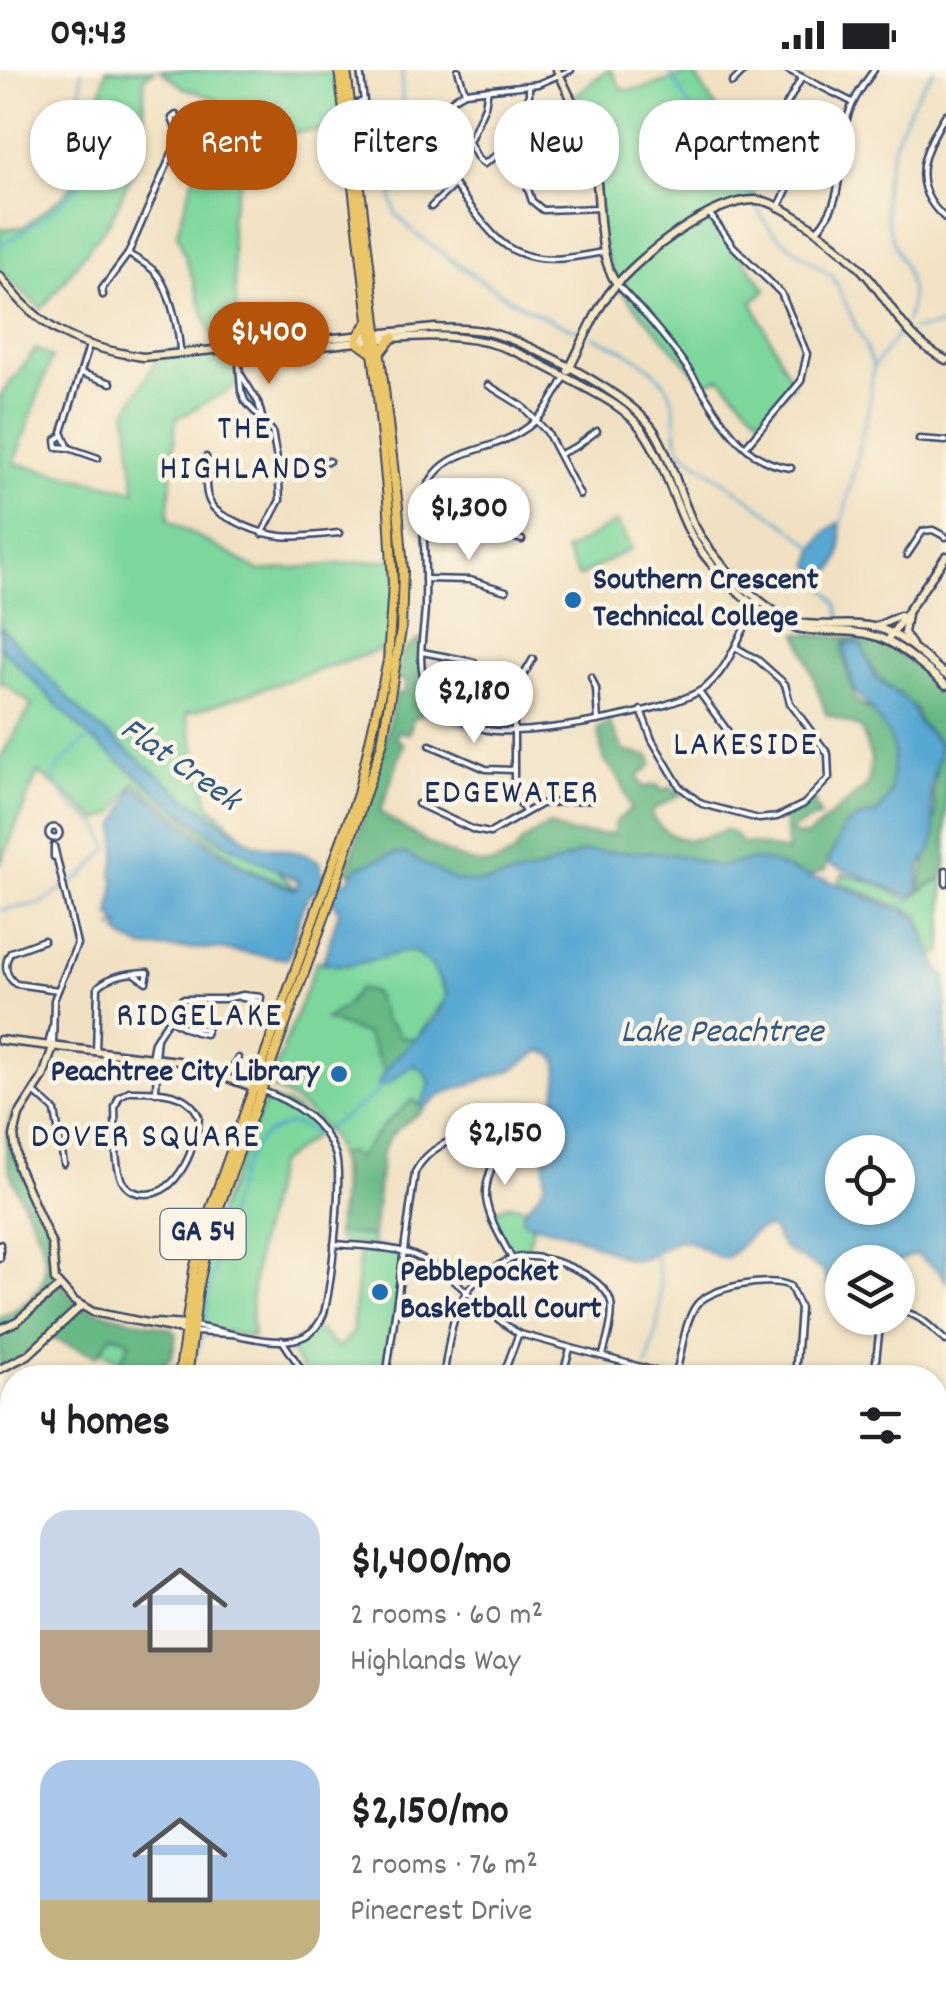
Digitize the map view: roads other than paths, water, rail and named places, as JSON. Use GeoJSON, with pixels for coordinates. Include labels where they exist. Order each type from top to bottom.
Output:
{"type":"FeatureCollection","features":[{"type":"Feature","properties":{"kind":"main road","name":"GA 54"},"geometry":{"type":"LineString","coordinates":[[342,70],[349,100]]}},
{"type":"Feature","properties":{"kind":"main road","name":"GA 54"},"geometry":{"type":"LineString","coordinates":[[342,70],[344,100]]}},
{"type":"Feature","properties":{"kind":"main road","name":"GA 54"},"geometry":{"type":"LineString","coordinates":[[188,1365],[194,1270],[207,1219],[259,1089],[338,867],[374,733],[391,622],[389,511],[376,353],[356,190]]}},
{"type":"Feature","properties":{"kind":"main road","name":"GA 54"},"geometry":{"type":"LineString","coordinates":[[357,190],[364,219],[372,322]]}},
{"type":"Feature","properties":{"kind":"main road"},"geometry":{"type":"LineString","coordinates":[[372,322],[392,335],[376,353],[357,339],[372,322]]}},
{"type":"Feature","properties":{"kind":"main road","name":"GA 54"},"geometry":{"type":"LineString","coordinates":[[182,1365],[189,1328]]}},
{"type":"Feature","properties":{"kind":"street"},"geometry":{"type":"LineString","coordinates":[[360,70],[364,100]]}},
{"type":"Feature","properties":{"kind":"street"},"geometry":{"type":"LineString","coordinates":[[458,70],[465,92]]}},
{"type":"Feature","properties":{"kind":"street"},"geometry":{"type":"LineString","coordinates":[[452,100],[465,92],[529,86],[571,70]]}},
{"type":"Feature","properties":{"kind":"street"},"geometry":{"type":"LineString","coordinates":[[732,83],[745,70]]}},
{"type":"Feature","properties":{"kind":"street"},"geometry":{"type":"LineString","coordinates":[[788,70],[848,100]]}},
{"type":"Feature","properties":{"kind":"street"},"geometry":{"type":"LineString","coordinates":[[853,100],[874,70]]}},
{"type":"Feature","properties":{"kind":"street"},"geometry":{"type":"LineString","coordinates":[[558,73],[572,100]]}},
{"type":"Feature","properties":{"kind":"street"},"geometry":{"type":"LineString","coordinates":[[789,100],[802,77]]}},
{"type":"Feature","properties":{"kind":"street"},"geometry":{"type":"LineString","coordinates":[[488,89],[487,101],[469,142],[484,164],[510,146],[529,98],[529,86]]}},
{"type":"Feature","properties":{"kind":"street"},"geometry":{"type":"LineString","coordinates":[[946,114],[925,150],[923,177],[930,201],[946,219]]}},
{"type":"Feature","properties":{"kind":"street"},"geometry":{"type":"LineString","coordinates":[[103,295],[102,289],[128,254],[166,166]]}},
{"type":"Feature","properties":{"kind":"street"},"geometry":{"type":"LineString","coordinates":[[431,206],[449,190]]}},
{"type":"Feature","properties":{"kind":"street"},"geometry":{"type":"LineString","coordinates":[[458,190],[482,222],[513,250],[530,257],[558,260],[604,252]]}},
{"type":"Feature","properties":{"kind":"street"},"geometry":{"type":"LineString","coordinates":[[528,190],[543,210],[600,208]]}},
{"type":"Feature","properties":{"kind":"street"},"geometry":{"type":"LineString","coordinates":[[598,190],[610,274],[682,360],[720,422],[746,446],[791,468]]}},
{"type":"Feature","properties":{"kind":"street"},"geometry":{"type":"LineString","coordinates":[[778,208],[787,190]]}},
{"type":"Feature","properties":{"kind":"street"},"geometry":{"type":"LineString","coordinates":[[815,231],[831,212],[839,190]]}},
{"type":"Feature","properties":{"kind":"street"},"geometry":{"type":"LineString","coordinates":[[758,604],[714,680],[699,692],[598,721],[513,731],[476,726],[442,704],[424,679],[424,494],[446,463],[470,450],[511,438],[537,420],[618,284],[676,234],[709,213],[751,201],[778,208],[815,231],[862,270],[912,336],[946,360]]}},
{"type":"Feature","properties":{"kind":"street"},"geometry":{"type":"LineString","coordinates":[[709,213],[734,246],[781,294],[807,354],[801,381],[746,446]]}},
{"type":"Feature","properties":{"kind":"street"},"geometry":{"type":"LineString","coordinates":[[128,254],[156,273],[162,284],[180,336],[180,354]]}},
{"type":"Feature","properties":{"kind":"street"},"geometry":{"type":"LineString","coordinates":[[2,282],[30,312],[89,346],[143,357],[326,343],[435,328],[470,329],[500,336],[567,373],[634,420],[652,448],[696,543],[718,572],[783,625],[890,638],[920,654]]}},
{"type":"Feature","properties":{"kind":"street"},"geometry":{"type":"LineString","coordinates":[[392,335],[486,342],[567,373]]}},
{"type":"Feature","properties":{"kind":"street"},"geometry":{"type":"LineString","coordinates":[[89,346],[63,435],[56,440],[57,447],[98,458]]}},
{"type":"Feature","properties":{"kind":"street"},"geometry":{"type":"LineString","coordinates":[[238,350],[245,401],[272,431],[278,465],[280,500],[262,534]]}},
{"type":"Feature","properties":{"kind":"street"},"geometry":{"type":"LineString","coordinates":[[238,371],[258,402],[262,417]]}},
{"type":"Feature","properties":{"kind":"street"},"geometry":{"type":"LineString","coordinates":[[81,373],[111,383]]}},
{"type":"Feature","properties":{"kind":"street"},"geometry":{"type":"LineString","coordinates":[[488,385],[537,420],[560,454],[580,495]]}},
{"type":"Feature","properties":{"kind":"street"},"geometry":{"type":"LineString","coordinates":[[560,454],[596,431]]}},
{"type":"Feature","properties":{"kind":"street"},"geometry":{"type":"LineString","coordinates":[[63,435],[69,448]]}},
{"type":"Feature","properties":{"kind":"street"},"geometry":{"type":"LineString","coordinates":[[920,440],[946,441]]}},
{"type":"Feature","properties":{"kind":"street"},"geometry":{"type":"LineString","coordinates":[[206,456],[209,502],[220,514],[280,538],[339,533]]}},
{"type":"Feature","properties":{"kind":"street"},"geometry":{"type":"LineString","coordinates":[[278,465],[329,461]]}},
{"type":"Feature","properties":{"kind":"street"},"geometry":{"type":"LineString","coordinates":[[485,528],[494,497]]}},
{"type":"Feature","properties":{"kind":"street"},"geometry":{"type":"LineString","coordinates":[[424,529],[485,528],[522,540]]}},
{"type":"Feature","properties":{"kind":"street"},"geometry":{"type":"LineString","coordinates":[[907,554],[923,531],[933,530],[946,537]]}},
{"type":"Feature","properties":{"kind":"street"},"geometry":{"type":"LineString","coordinates":[[890,638],[946,556]]}},
{"type":"Feature","properties":{"kind":"street"},"geometry":{"type":"LineString","coordinates":[[425,579],[470,580],[506,590]]}},
{"type":"Feature","properties":{"kind":"street"},"geometry":{"type":"LineString","coordinates":[[818,630],[874,627],[898,619],[917,596]]}},
{"type":"Feature","properties":{"kind":"street"},"geometry":{"type":"LineString","coordinates":[[917,596],[904,628],[907,639],[943,673]]}},
{"type":"Feature","properties":{"kind":"street"},"geometry":{"type":"LineString","coordinates":[[874,627],[946,685]]}},
{"type":"Feature","properties":{"kind":"street"},"geometry":{"type":"LineString","coordinates":[[641,710],[648,733],[663,759],[680,787],[696,802],[759,819],[777,817],[804,804],[829,778],[828,754],[790,703],[785,684],[767,666],[733,646]]}},
{"type":"Feature","properties":{"kind":"street"},"geometry":{"type":"LineString","coordinates":[[422,652],[474,662]]}},
{"type":"Feature","properties":{"kind":"street"},"geometry":{"type":"LineString","coordinates":[[525,812],[516,797],[513,770],[514,692],[533,659]]}},
{"type":"Feature","properties":{"kind":"street"},"geometry":{"type":"LineString","coordinates":[[590,677],[596,689],[598,721]]}},
{"type":"Feature","properties":{"kind":"street"},"geometry":{"type":"LineString","coordinates":[[699,692],[740,748]]}},
{"type":"Feature","properties":{"kind":"street"},"geometry":{"type":"LineString","coordinates":[[430,745],[486,769],[513,770]]}},
{"type":"Feature","properties":{"kind":"street"},"geometry":{"type":"LineString","coordinates":[[418,804],[483,833],[496,832],[541,804],[592,798]]}},
{"type":"Feature","properties":{"kind":"street"},"geometry":{"type":"LineString","coordinates":[[0,1040],[50,1047],[154,1058],[190,1064],[284,1099],[313,1118],[334,1152],[340,1176],[320,1322],[304,1336],[282,1340],[162,1321],[152,1324],[100,1314],[80,1306],[59,1288],[48,1232],[16,1158],[14,1130],[46,1069],[50,1047],[58,990],[77,944],[54,858],[54,843]]}},
{"type":"Feature","properties":{"kind":"street"},"geometry":{"type":"LineString","coordinates":[[946,870],[946,883]]}},
{"type":"Feature","properties":{"kind":"street"},"geometry":{"type":"LineString","coordinates":[[44,940],[9,954],[7,971],[10,979],[20,985],[58,990]]}},
{"type":"Feature","properties":{"kind":"street"},"geometry":{"type":"LineString","coordinates":[[96,1052],[98,986],[111,978],[134,973]]}},
{"type":"Feature","properties":{"kind":"street"},"geometry":{"type":"LineString","coordinates":[[156,1093],[157,1037],[168,1018],[186,998],[239,998]]}},
{"type":"Feature","properties":{"kind":"street"},"geometry":{"type":"LineString","coordinates":[[168,1018],[181,1026]]}},
{"type":"Feature","properties":{"kind":"street"},"geometry":{"type":"LineString","coordinates":[[227,1077],[238,1058]]}},
{"type":"Feature","properties":{"kind":"street"},"geometry":{"type":"LineString","coordinates":[[128,1091],[156,1093],[187,1099],[197,1111],[199,1122],[177,1177],[160,1190],[140,1194],[125,1185],[120,1175],[114,1106],[128,1091]]}},
{"type":"Feature","properties":{"kind":"street"},"geometry":{"type":"LineString","coordinates":[[34,1092],[56,1111],[64,1164]]}},
{"type":"Feature","properties":{"kind":"street"},"geometry":{"type":"LineString","coordinates":[[388,1365],[412,1180],[418,1165],[446,1141],[493,1126],[516,1108]]}},
{"type":"Feature","properties":{"kind":"street"},"geometry":{"type":"LineString","coordinates":[[493,1126],[497,1156],[486,1190],[487,1204],[512,1259]]}},
{"type":"Feature","properties":{"kind":"street"},"geometry":{"type":"LineString","coordinates":[[0,1244],[0,1258]]}},
{"type":"Feature","properties":{"kind":"street"},"geometry":{"type":"LineString","coordinates":[[332,1244],[404,1252],[440,1270],[499,1321],[519,1333],[632,1365]]}},
{"type":"Feature","properties":{"kind":"street"},"geometry":{"type":"LineString","coordinates":[[445,1365],[451,1330],[466,1292],[512,1259],[542,1258],[599,1283],[611,1308],[602,1357]]}},
{"type":"Feature","properties":{"kind":"street"},"geometry":{"type":"LineString","coordinates":[[681,1365],[692,1312],[698,1303],[716,1293],[772,1280],[790,1286],[800,1308],[796,1365]]}},
{"type":"Feature","properties":{"kind":"street"},"geometry":{"type":"LineString","coordinates":[[0,1329],[17,1321],[59,1288]]}},
{"type":"Feature","properties":{"kind":"street"},"geometry":{"type":"LineString","coordinates":[[8,1365],[28,1355],[80,1306]]}},
{"type":"Feature","properties":{"kind":"street"},"geometry":{"type":"LineString","coordinates":[[915,1315],[946,1342]]}},
{"type":"Feature","properties":{"kind":"street"},"geometry":{"type":"LineString","coordinates":[[507,1365],[519,1333]]}},
{"type":"Feature","properties":{"kind":"street"},"geometry":{"type":"LineString","coordinates":[[876,1365],[879,1335]]}},
{"type":"Feature","properties":{"kind":"street"},"geometry":{"type":"LineString","coordinates":[[282,1340],[298,1365]]}},
{"type":"Feature","properties":{"kind":"street"},"geometry":{"type":"LineString","coordinates":[[565,1365],[570,1349]]}},
{"type":"Feature","properties":{"kind":"water"},"geometry":{"type":"Polygon","coordinates":[[[839,523],[840,556],[833,570],[820,579],[811,565],[814,552],[824,535],[839,523]]]}},
{"type":"Feature","properties":{"kind":"water","name":"Lake Peachtree"},"geometry":{"type":"Polygon","coordinates":[[[0,626],[87,718],[186,797],[254,844],[306,854],[320,862],[322,873],[347,882],[358,867],[395,853],[406,854],[456,881],[485,883],[540,870],[583,852],[647,852],[673,854],[719,867],[750,860],[770,862],[811,878],[825,879],[896,909],[905,908],[918,919],[940,972],[946,976],[946,1084],[940,1107],[946,1107],[946,1282],[939,1271],[915,1254],[915,1245],[825,1245],[825,1276],[823,1271],[784,1249],[771,1228],[756,1231],[722,1259],[679,1240],[640,1260],[628,1259],[569,1233],[524,1222],[524,1211],[545,1180],[545,1141],[558,1076],[554,1057],[541,1051],[512,1070],[442,1094],[424,1108],[420,1105],[430,1084],[426,1073],[414,1065],[386,1085],[378,1085],[392,1062],[434,1019],[447,993],[432,966],[413,951],[357,964],[323,962],[339,911],[323,886],[314,891],[302,908],[287,959],[217,949],[144,948],[124,939],[118,932],[121,926],[112,928],[117,925],[114,916],[110,916],[115,881],[112,874],[117,854],[116,828],[134,786],[250,871],[295,889],[299,881],[223,842],[89,737],[0,647],[0,626]]]}},
{"type":"Feature","properties":{"kind":"water"},"geometry":{"type":"Polygon","coordinates":[[[846,643],[861,644],[874,677],[910,704],[918,723],[938,742],[930,789],[935,836],[921,865],[918,890],[911,897],[827,863],[847,824],[877,814],[890,796],[894,752],[874,712],[855,692],[846,643]]]}},
{"type":"Feature","properties":{"kind":"waterway"},"geometry":{"type":"LineString","coordinates":[[0,245],[53,210],[85,173],[88,156],[79,122],[81,70]]}},
{"type":"Feature","properties":{"kind":"waterway"},"geometry":{"type":"LineString","coordinates":[[402,70],[392,197],[396,214],[413,231]]}},
{"type":"Feature","properties":{"kind":"waterway"},"geometry":{"type":"LineString","coordinates":[[669,70],[687,103],[723,149],[767,225],[833,277],[866,347],[873,367],[870,400],[841,527]]}},
{"type":"Feature","properties":{"kind":"waterway"},"geometry":{"type":"LineString","coordinates":[[906,322],[910,305],[908,277],[888,225],[885,191],[897,136],[934,70]]}},
{"type":"Feature","properties":{"kind":"waterway"},"geometry":{"type":"LineString","coordinates":[[393,192],[399,190]]}},
{"type":"Feature","properties":{"kind":"waterway"},"geometry":{"type":"LineString","coordinates":[[416,234],[517,303],[583,332]]}},
{"type":"Feature","properties":{"kind":"waterway"},"geometry":{"type":"LineString","coordinates":[[911,330],[946,325]]}},
{"type":"Feature","properties":{"kind":"waterway"},"geometry":{"type":"LineString","coordinates":[[874,366],[902,329]]}},
{"type":"Feature","properties":{"kind":"waterway"},"geometry":{"type":"LineString","coordinates":[[592,336],[643,362],[663,381],[674,406],[683,452],[792,529]]}},
{"type":"Feature","properties":{"kind":"waterway"},"geometry":{"type":"LineString","coordinates":[[795,531],[815,548]]}},
{"type":"Feature","properties":{"kind":"waterway"},"geometry":{"type":"LineString","coordinates":[[828,576],[826,589],[837,603],[840,618]]}},
{"type":"Feature","properties":{"kind":"waterway"},"geometry":{"type":"LineString","coordinates":[[0,910],[40,904],[84,875],[109,848],[99,825],[74,808],[54,782],[57,768],[89,737]]}},
{"type":"Feature","properties":{"kind":"waterway"},"geometry":{"type":"LineString","coordinates":[[904,908],[909,897]]}},
{"type":"Feature","properties":{"kind":"waterway"},"geometry":{"type":"LineString","coordinates":[[327,1128],[371,1098],[382,1085]]}},
{"type":"Feature","properties":{"kind":"waterway"},"geometry":{"type":"LineString","coordinates":[[206,1325],[221,1237],[250,1153],[268,1133],[293,1123],[316,1134]]}},
{"type":"Feature","properties":{"kind":"waterway"},"geometry":{"type":"LineString","coordinates":[[647,1365],[661,1294],[653,1251]]}},
{"type":"Feature","properties":{"kind":"waterway"},"geometry":{"type":"LineString","coordinates":[[195,1359],[206,1335]]}},
{"type":"Feature","properties":{"kind":"place","name":"Southern Crescent Technical College"},"geometry":{"type":"Point","coordinates":[573,600]}},
{"type":"Feature","properties":{"kind":"place","name":"Peachtree City Library"},"geometry":{"type":"Point","coordinates":[339,1074]}},
{"type":"Feature","properties":{"kind":"place","name":"Pebblepocket Basketball Court"},"geometry":{"type":"Point","coordinates":[380,1292]}},
{"type":"Feature","properties":{"kind":"district","name":"THE HIGHLANDS"},"geometry":{"type":"Point","coordinates":[245,451]}},
{"type":"Feature","properties":{"kind":"district","name":"LAKESIDE"},"geometry":{"type":"Point","coordinates":[746,747]}},
{"type":"Feature","properties":{"kind":"district","name":"EDGEWATER"},"geometry":{"type":"Point","coordinates":[512,795]}},
{"type":"Feature","properties":{"kind":"district","name":"RIDGELAKE"},"geometry":{"type":"Point","coordinates":[200,1018]}},
{"type":"Feature","properties":{"kind":"district","name":"DOVER SQUARE"},"geometry":{"type":"Point","coordinates":[146,1139]}},
{"type":"Feature","properties":{"kind":"water label","name":"Flat Creek"},"geometry":{"type":"Point","coordinates":[179,766]}}]}
